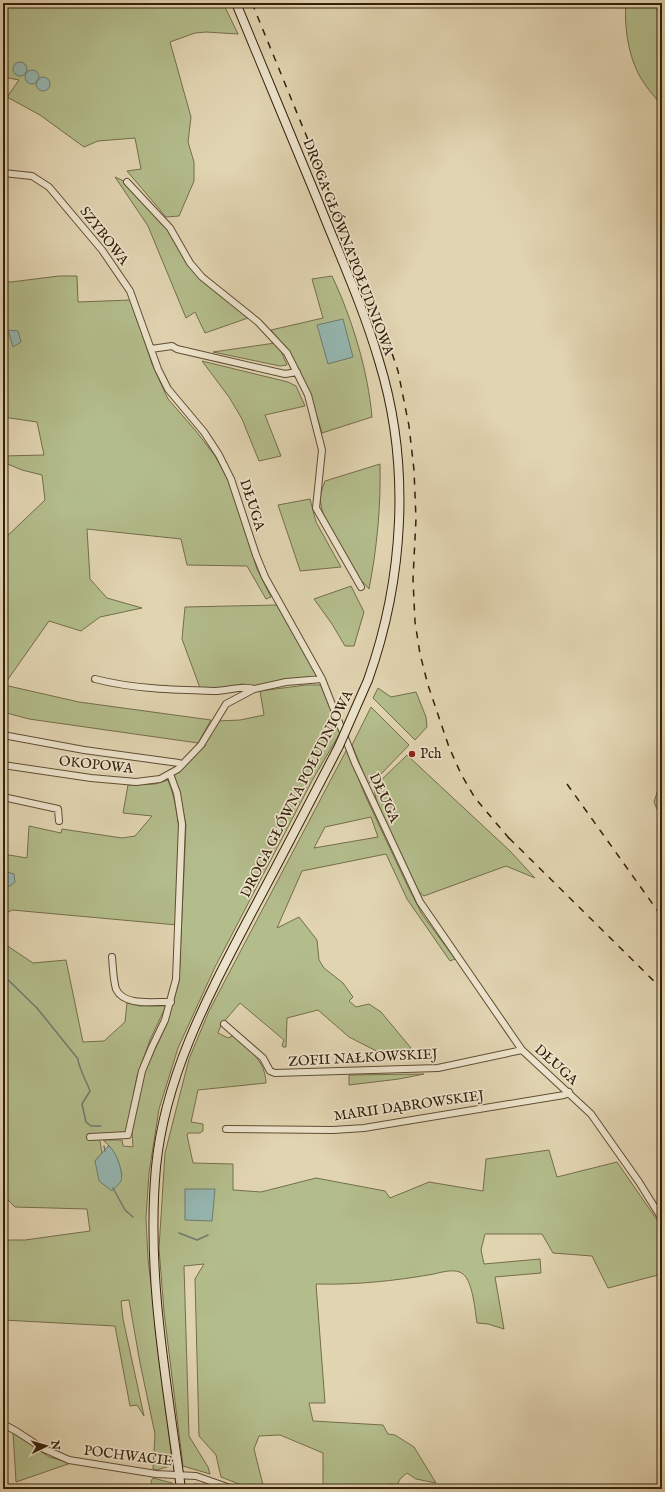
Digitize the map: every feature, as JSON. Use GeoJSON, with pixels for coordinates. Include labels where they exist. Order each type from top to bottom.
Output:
{"type":"FeatureCollection","features":[{"type":"Feature","properties":{"kind":"main road","name":"DROGA GŁÓWNA POŁUDNIOWA"},"geometry":{"type":"LineString","coordinates":[[181,1489],[158,1317],[154,1256],[156,1168],[164,1121],[182,1058],[204,1006],[339,746],[368,680],[388,611],[397,546],[398,473],[389,400],[379,361],[358,299],[236,3]]}},
{"type":"Feature","properties":{"kind":"street","name":"SZYBOWA"},"geometry":{"type":"LineString","coordinates":[[3,173],[32,176],[49,187],[86,230],[102,250],[130,291],[151,349]]}},
{"type":"Feature","properties":{"kind":"street"},"geometry":{"type":"LineString","coordinates":[[127,182],[170,228],[190,263],[202,277],[258,322],[287,353],[308,395],[322,450],[316,508],[361,587]]}},
{"type":"Feature","properties":{"kind":"street"},"geometry":{"type":"LineString","coordinates":[[151,349],[172,346],[198,354],[286,374],[297,372]]}},
{"type":"Feature","properties":{"kind":"street","name":"DŁUGA"},"geometry":{"type":"LineString","coordinates":[[151,349],[158,370],[168,389],[204,432],[219,455],[231,479],[265,577],[322,679],[355,763],[420,902],[522,1050],[591,1114],[639,1182],[662,1219]]}},
{"type":"Feature","properties":{"kind":"street","name":"OKOPOWA"},"geometry":{"type":"LineString","coordinates":[[95,679],[155,688],[216,691],[247,687],[254,689]]}},
{"type":"Feature","properties":{"kind":"street","name":"OKOPOWA"},"geometry":{"type":"LineString","coordinates":[[3,765],[91,778],[136,782],[160,779],[182,765],[201,745],[226,704],[254,689],[286,682],[322,679]]}},
{"type":"Feature","properties":{"kind":"street","name":"OKOPOWA"},"geometry":{"type":"LineString","coordinates":[[3,735],[84,750],[130,755],[179,763],[182,765]]}},
{"type":"Feature","properties":{"kind":"street"},"geometry":{"type":"LineString","coordinates":[[90,1137],[128,1135],[142,1071],[171,1002],[176,979],[182,824],[170,774]]}},
{"type":"Feature","properties":{"kind":"street"},"geometry":{"type":"LineString","coordinates":[[3,797],[58,808],[59,821]]}},
{"type":"Feature","properties":{"kind":"street"},"geometry":{"type":"LineString","coordinates":[[112,957],[116,989],[120,995],[131,1001],[171,1002]]}},
{"type":"Feature","properties":{"kind":"street","name":"ZOFII NAŁKOWSKIEJ"},"geometry":{"type":"LineString","coordinates":[[224,1024],[263,1058],[270,1071],[275,1074],[438,1068],[522,1050]]}},
{"type":"Feature","properties":{"kind":"street","name":"MARII DĄBROWSKIEJ"},"geometry":{"type":"LineString","coordinates":[[226,1129],[332,1130],[364,1128],[564,1095],[569,1092]]}},
{"type":"Feature","properties":{"kind":"street","name":"POCHWACIE"},"geometry":{"type":"LineString","coordinates":[[3,1424],[8,1425],[42,1448],[69,1460],[161,1475],[201,1476],[233,1489]]}},
{"type":"Feature","properties":{"kind":"green space"},"geometry":{"type":"Polygon","coordinates":[[[3,3],[223,3],[238,34],[206,32],[195,33],[170,42],[191,117],[188,142],[194,162],[194,181],[179,216],[166,217],[127,171],[141,169],[135,138],[98,141],[84,147],[40,115],[7,97],[19,80],[3,77],[3,3]]]}},
{"type":"Feature","properties":{"kind":"green space"},"geometry":{"type":"Polygon","coordinates":[[[626,3],[662,3],[662,106],[643,82],[632,57],[628,39],[626,3]]]}},
{"type":"Feature","properties":{"kind":"green space"},"geometry":{"type":"Polygon","coordinates":[[[115,177],[128,183],[165,224],[194,273],[248,318],[205,333],[195,312],[186,318],[148,226],[115,177]]]}},
{"type":"Feature","properties":{"kind":"green space"},"geometry":{"type":"Polygon","coordinates":[[[59,276],[77,276],[78,302],[131,300],[152,364],[168,399],[196,431],[215,456],[229,481],[257,569],[271,597],[266,599],[247,566],[187,565],[181,539],[87,529],[90,579],[107,598],[142,608],[100,617],[81,631],[49,621],[4,685],[79,702],[211,720],[198,743],[29,719],[3,712],[3,540],[45,500],[42,475],[22,470],[3,462],[3,456],[44,455],[37,422],[3,417],[3,281],[11,282],[59,276]]]}},
{"type":"Feature","properties":{"kind":"green space"},"geometry":{"type":"Polygon","coordinates":[[[332,276],[346,309],[358,345],[367,381],[372,417],[322,433],[308,392],[296,366],[271,330],[323,318],[312,279],[332,276]]]}},
{"type":"Feature","properties":{"kind":"green space"},"geometry":{"type":"Polygon","coordinates":[[[275,343],[280,349],[287,365],[280,366],[213,352],[275,343]]]}},
{"type":"Feature","properties":{"kind":"green space"},"geometry":{"type":"Polygon","coordinates":[[[202,361],[288,382],[296,386],[305,406],[265,415],[281,456],[259,461],[242,419],[229,397],[202,361]]]}},
{"type":"Feature","properties":{"kind":"green space"},"geometry":{"type":"Polygon","coordinates":[[[380,464],[378,527],[369,589],[363,582],[359,581],[343,554],[323,514],[320,502],[325,481],[380,464]]]}},
{"type":"Feature","properties":{"kind":"green space"},"geometry":{"type":"Polygon","coordinates":[[[310,499],[316,522],[341,567],[300,571],[278,505],[310,499]]]}},
{"type":"Feature","properties":{"kind":"green space"},"geometry":{"type":"Polygon","coordinates":[[[351,586],[364,612],[354,646],[345,646],[332,624],[314,599],[351,586]]]}},
{"type":"Feature","properties":{"kind":"green space"},"geometry":{"type":"Polygon","coordinates":[[[277,605],[317,674],[314,677],[255,687],[248,685],[217,689],[200,688],[182,639],[185,607],[277,605]]]}},
{"type":"Feature","properties":{"kind":"green space"},"geometry":{"type":"Polygon","coordinates":[[[306,685],[322,685],[340,733],[313,779],[215,967],[178,1048],[159,1109],[149,1173],[146,1218],[148,1259],[172,1460],[170,1466],[157,1470],[153,1469],[155,1434],[140,1363],[129,1300],[121,1301],[123,1319],[144,1416],[137,1405],[130,1406],[115,1326],[3,1320],[3,1240],[25,1240],[90,1231],[87,1209],[15,1207],[3,1195],[3,943],[33,963],[66,960],[83,1042],[104,1041],[125,1022],[127,1003],[139,1006],[166,1006],[150,1040],[137,1076],[126,1133],[99,1135],[102,1153],[95,1161],[122,1175],[116,1156],[103,1140],[122,1140],[123,1146],[133,1147],[132,1132],[145,1071],[166,1026],[179,982],[186,825],[174,776],[206,745],[205,744],[217,721],[240,720],[264,715],[260,691],[306,685]]]}},
{"type":"Feature","properties":{"kind":"green space"},"geometry":{"type":"Polygon","coordinates":[[[378,688],[391,697],[416,692],[426,717],[427,727],[415,740],[373,698],[378,688]]]}},
{"type":"Feature","properties":{"kind":"green space"},"geometry":{"type":"Polygon","coordinates":[[[371,707],[409,745],[383,772],[368,784],[352,745],[371,707]]]}},
{"type":"Feature","properties":{"kind":"green space"},"geometry":{"type":"Polygon","coordinates":[[[347,749],[365,795],[408,887],[422,914],[455,959],[450,961],[407,899],[386,854],[302,871],[277,928],[299,917],[317,940],[319,960],[324,968],[343,983],[353,997],[349,1001],[356,1007],[369,1004],[381,1012],[411,1048],[390,1058],[349,1037],[318,1010],[287,1018],[286,1047],[283,1047],[282,1045],[284,1040],[240,1003],[221,1025],[218,1033],[228,1038],[233,1036],[255,1056],[263,1068],[266,1083],[198,1090],[191,1122],[203,1124],[203,1131],[200,1133],[188,1133],[187,1135],[193,1163],[233,1164],[233,1190],[261,1192],[316,1178],[385,1191],[390,1198],[429,1182],[483,1191],[486,1159],[549,1150],[557,1177],[617,1162],[662,1227],[662,1274],[608,1288],[592,1256],[553,1253],[542,1234],[485,1234],[481,1250],[484,1264],[540,1259],[541,1273],[495,1277],[504,1329],[488,1324],[477,1323],[469,1283],[463,1274],[457,1271],[390,1281],[346,1284],[316,1284],[325,1403],[309,1403],[313,1421],[383,1425],[388,1434],[395,1435],[414,1447],[436,1483],[416,1479],[407,1473],[400,1479],[396,1488],[393,1484],[382,1485],[382,1489],[323,1489],[323,1453],[280,1435],[259,1436],[254,1449],[264,1489],[252,1489],[221,1477],[216,1455],[199,1436],[195,1279],[204,1264],[184,1266],[189,1436],[208,1467],[210,1474],[183,1466],[164,1312],[159,1248],[165,1153],[189,1059],[209,1011],[347,749]],[[371,817],[325,827],[314,848],[378,837],[371,817]]]}},
{"type":"Feature","properties":{"kind":"green space"},"geometry":{"type":"Polygon","coordinates":[[[407,755],[510,851],[535,878],[506,866],[424,896],[419,892],[380,811],[374,787],[407,755]]]}},
{"type":"Feature","properties":{"kind":"green space"},"geometry":{"type":"Polygon","coordinates":[[[662,777],[662,821],[654,802],[662,777]]]}},
{"type":"Feature","properties":{"kind":"green space"},"geometry":{"type":"Polygon","coordinates":[[[168,780],[174,797],[179,833],[180,852],[177,925],[12,910],[3,915],[3,854],[27,858],[29,826],[61,833],[62,829],[122,838],[135,836],[152,816],[123,813],[128,785],[155,784],[168,780]]]}},
{"type":"Feature","properties":{"kind":"green space"},"geometry":{"type":"Polygon","coordinates":[[[424,1074],[399,1079],[349,1085],[349,1075],[424,1074]]]}},
{"type":"Feature","properties":{"kind":"green space"},"geometry":{"type":"Polygon","coordinates":[[[13,1432],[49,1457],[71,1463],[16,1482],[13,1432]]]}},
{"type":"Feature","properties":{"kind":"green space"},"geometry":{"type":"Polygon","coordinates":[[[153,1478],[172,1483],[176,1489],[153,1489],[151,1481],[153,1478]]]}},
{"type":"Feature","properties":{"kind":"green space"},"geometry":{"type":"Polygon","coordinates":[[[194,1484],[208,1485],[220,1489],[187,1489],[194,1484]]]}},
{"type":"Feature","properties":{"kind":"water"},"geometry":{"type":"Polygon","coordinates":[[[20,62],[25,64],[27,69],[25,74],[20,76],[15,74],[13,69],[15,64],[20,62]]]}},
{"type":"Feature","properties":{"kind":"water"},"geometry":{"type":"Polygon","coordinates":[[[32,70],[37,72],[39,77],[37,82],[32,84],[27,82],[25,77],[27,72],[32,70]]]}},
{"type":"Feature","properties":{"kind":"water"},"geometry":{"type":"Polygon","coordinates":[[[43,77],[48,79],[50,84],[48,89],[43,91],[38,89],[36,84],[38,79],[43,77]]]}},
{"type":"Feature","properties":{"kind":"water"},"geometry":{"type":"Polygon","coordinates":[[[343,319],[353,357],[328,364],[317,325],[343,319]]]}},
{"type":"Feature","properties":{"kind":"water"},"geometry":{"type":"Polygon","coordinates":[[[8,330],[18,331],[21,342],[13,347],[8,330]]]}},
{"type":"Feature","properties":{"kind":"water"},"geometry":{"type":"Polygon","coordinates":[[[3,871],[14,874],[15,882],[10,886],[3,885],[3,871]]]}},
{"type":"Feature","properties":{"kind":"water"},"geometry":{"type":"Polygon","coordinates":[[[108,1146],[114,1152],[119,1162],[122,1178],[119,1184],[112,1191],[99,1181],[95,1161],[108,1146]]]}},
{"type":"Feature","properties":{"kind":"water"},"geometry":{"type":"Polygon","coordinates":[[[185,1189],[215,1189],[212,1221],[185,1220],[185,1189]]]}},
{"type":"Feature","properties":{"kind":"waterway"},"geometry":{"type":"LineString","coordinates":[[3,975],[37,1008],[78,1059],[90,1091],[82,1104],[86,1122],[91,1126],[101,1126]]}},
{"type":"Feature","properties":{"kind":"waterway"},"geometry":{"type":"LineString","coordinates":[[104,1146],[105,1151]]}},
{"type":"Feature","properties":{"kind":"waterway"},"geometry":{"type":"LineString","coordinates":[[113,1188],[125,1210],[133,1217]]}},
{"type":"Feature","properties":{"kind":"waterway"},"geometry":{"type":"LineString","coordinates":[[179,1233],[197,1240],[208,1235]]}},
{"type":"Feature","properties":{"kind":"railway"},"geometry":{"type":"LineString","coordinates":[[252,3],[376,306],[398,371],[409,426],[414,470],[416,519],[413,579],[415,622],[420,654],[428,685],[449,747],[461,774],[475,798],[513,843]]}},
{"type":"Feature","properties":{"kind":"railway"},"geometry":{"type":"LineString","coordinates":[[567,784],[662,917]]}},
{"type":"Feature","properties":{"kind":"railway"},"geometry":{"type":"LineString","coordinates":[[509,838],[662,989]]}},
{"type":"Feature","properties":{"kind":"place","name":"Pch"},"geometry":{"type":"Point","coordinates":[412,754]}}]}
